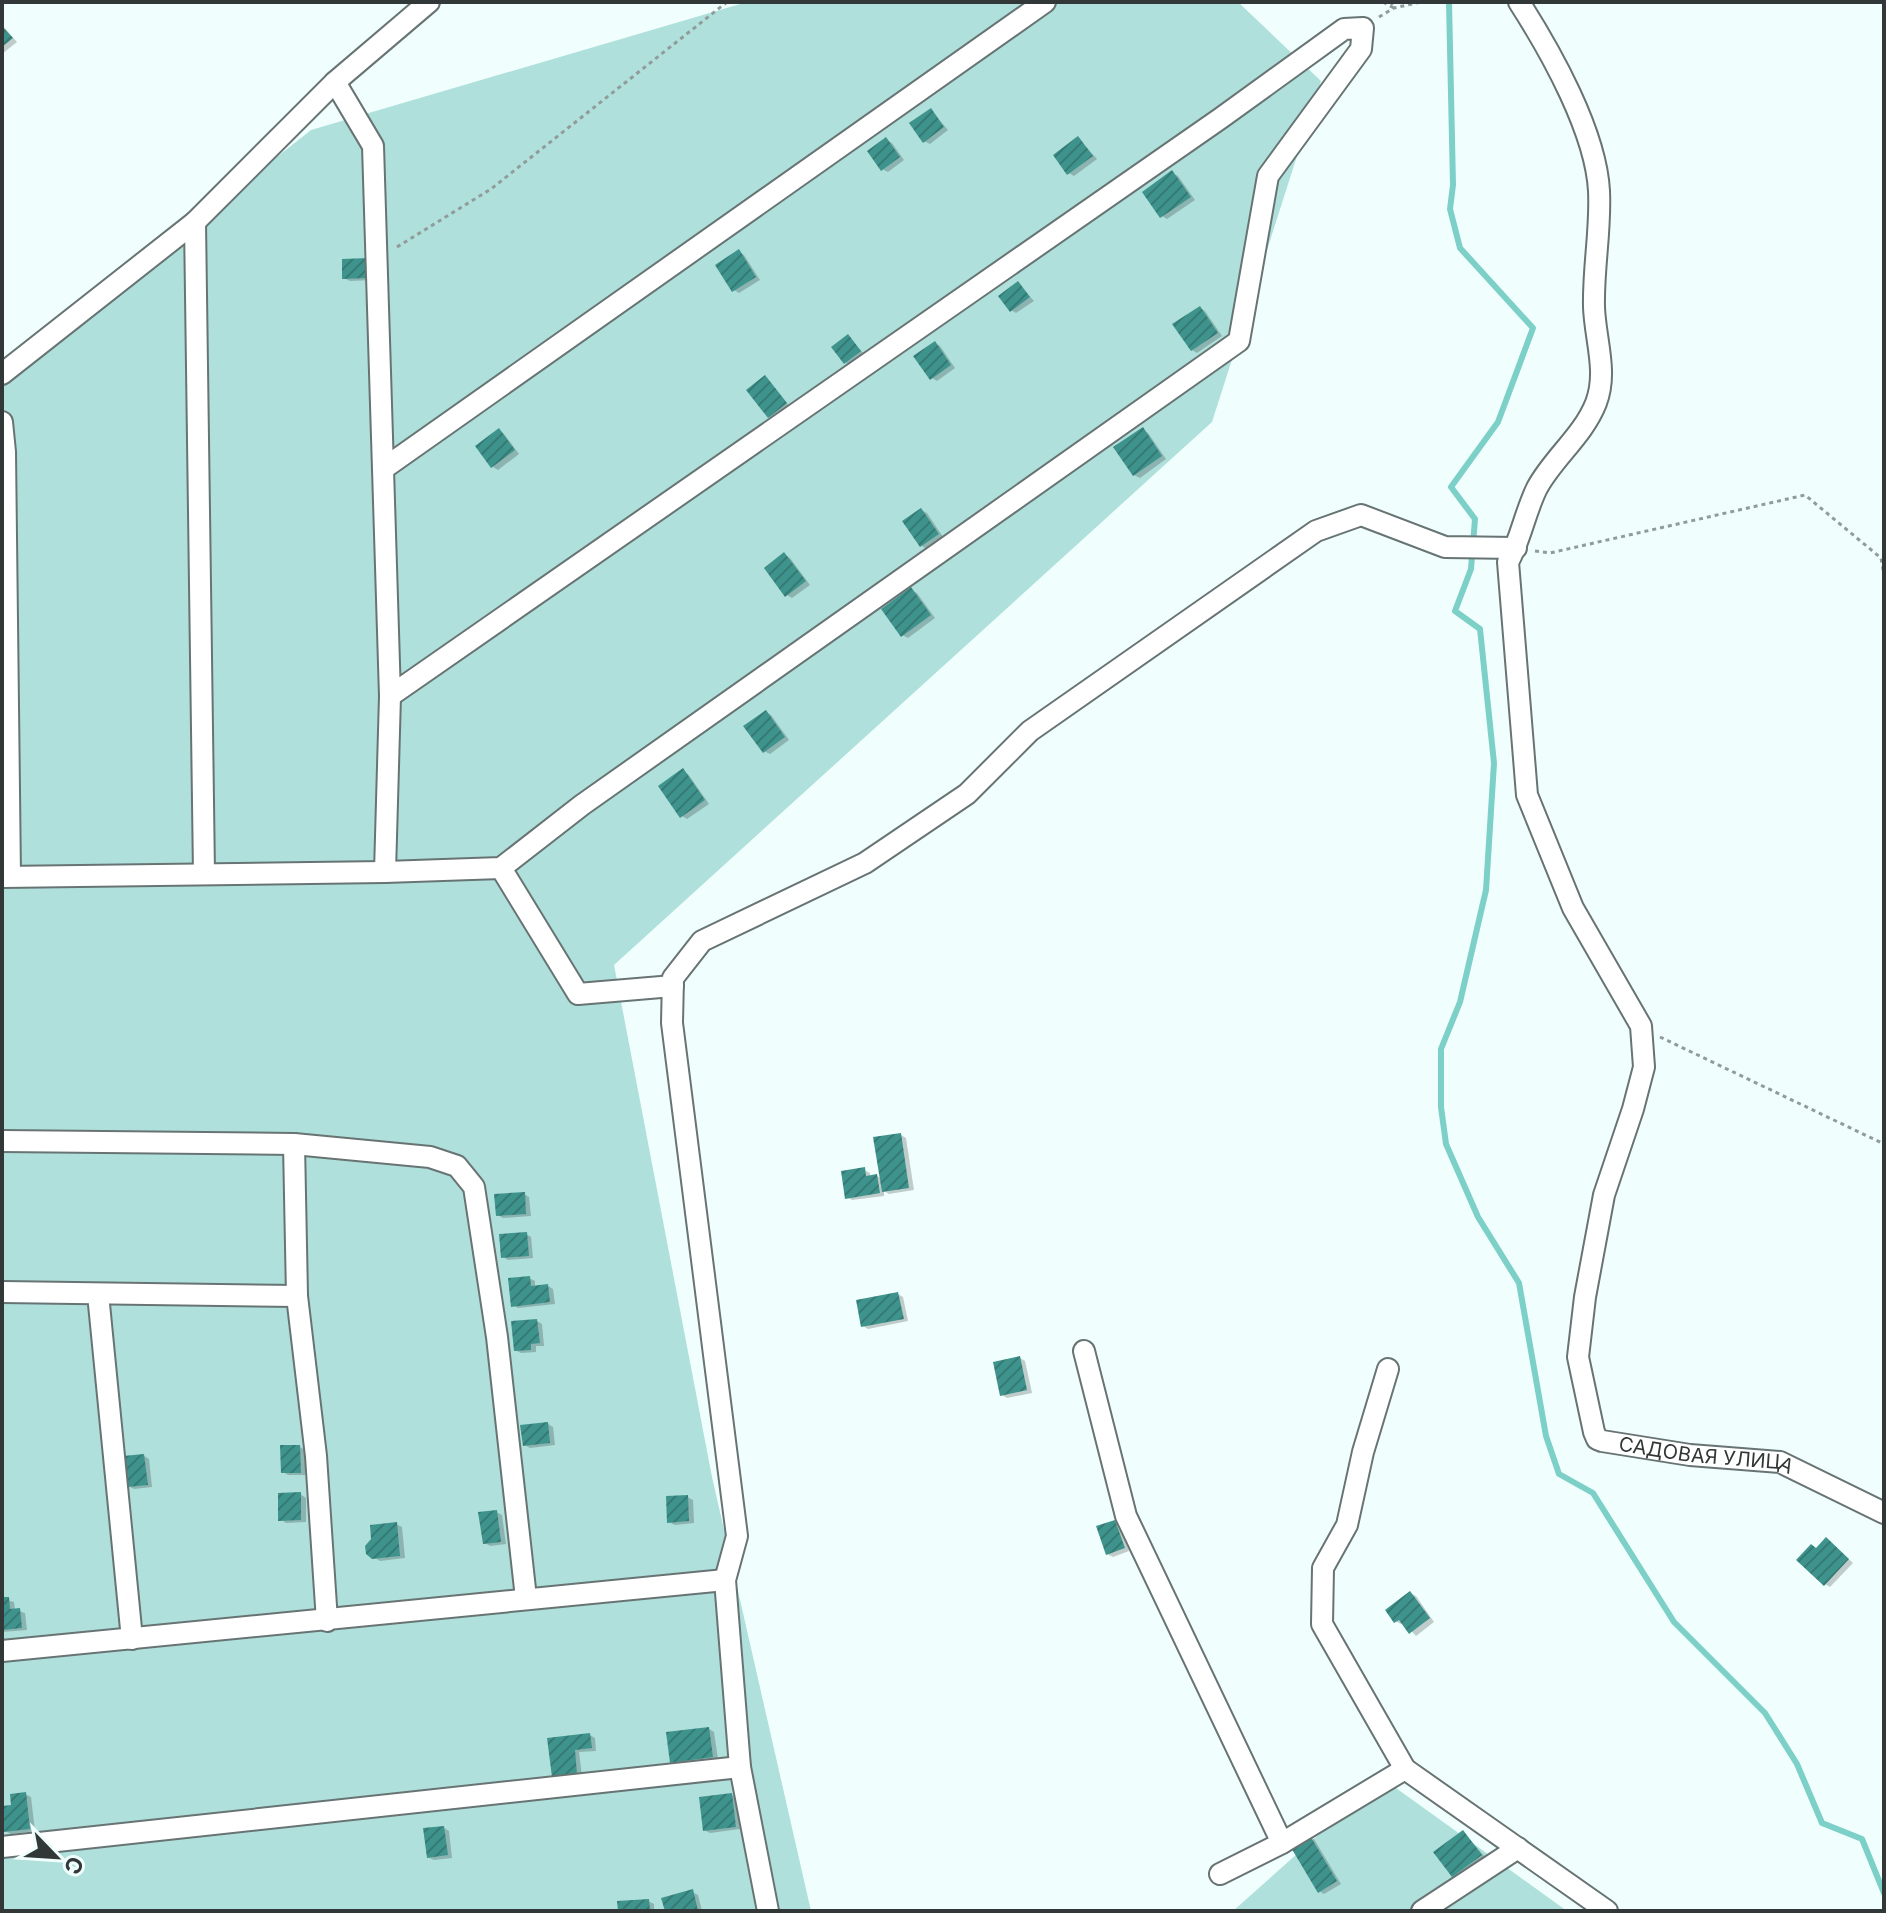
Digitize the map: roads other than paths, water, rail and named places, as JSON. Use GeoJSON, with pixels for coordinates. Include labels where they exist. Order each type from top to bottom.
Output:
{"type":"FeatureCollection","features":[{"type":"Feature","properties":{"kind":"street"},"geometry":{"type":"LineString","coordinates":[[2,374],[195,222],[335,82],[429,2]]}},
{"type":"Feature","properties":{"kind":"street"},"geometry":{"type":"LineString","coordinates":[[383,469],[1045,2]]}},
{"type":"Feature","properties":{"kind":"street","name":"САДОВАЯ УЛИЦА"},"geometry":{"type":"LineString","coordinates":[[1519,2],[1549,53],[1581,120],[1594,155],[1599,189],[1594,309],[1601,376],[1596,403],[1580,430],[1551,463],[1535,491],[1516,548],[1508,562],[1527,795],[1573,908],[1641,1026],[1644,1067],[1604,1195],[1585,1297],[1578,1357],[1597,1439],[1690,1455],[1780,1462],[1884,1513]]}},
{"type":"Feature","properties":{"kind":"street"},"geometry":{"type":"LineString","coordinates":[[2,422],[5,452],[6,876],[501,868],[595,795],[1239,341],[1268,176],[1361,49],[1363,28],[1344,29],[1221,118],[390,696]]}},
{"type":"Feature","properties":{"kind":"street"},"geometry":{"type":"LineString","coordinates":[[335,82],[373,146],[390,696],[385,872]]}},
{"type":"Feature","properties":{"kind":"street"},"geometry":{"type":"LineString","coordinates":[[195,222],[204,874]]}},
{"type":"Feature","properties":{"kind":"street"},"geometry":{"type":"LineString","coordinates":[[768,1911],[740,1767],[725,1580],[737,1536],[672,1023],[673,978],[702,941],[865,863],[967,794],[1030,731],[1316,531],[1361,515],[1445,547],[1516,548]]}},
{"type":"Feature","properties":{"kind":"street"},"geometry":{"type":"LineString","coordinates":[[501,868],[578,994],[673,986]]}},
{"type":"Feature","properties":{"kind":"street"},"geometry":{"type":"LineString","coordinates":[[2,1141],[294,1144],[430,1157],[457,1166],[474,1187],[497,1337],[526,1598]]}},
{"type":"Feature","properties":{"kind":"street"},"geometry":{"type":"LineString","coordinates":[[294,1144],[297,1296],[316,1456],[327,1621]]}},
{"type":"Feature","properties":{"kind":"street"},"geometry":{"type":"LineString","coordinates":[[2,1292],[297,1296]]}},
{"type":"Feature","properties":{"kind":"street"},"geometry":{"type":"LineString","coordinates":[[98,1294],[132,1639]]}},
{"type":"Feature","properties":{"kind":"street"},"geometry":{"type":"LineString","coordinates":[[1084,1351],[1126,1516],[1282,1843]]}},
{"type":"Feature","properties":{"kind":"street"},"geometry":{"type":"LineString","coordinates":[[1388,1369],[1363,1452],[1347,1525],[1323,1568],[1322,1624],[1405,1769],[1607,1911]]}},
{"type":"Feature","properties":{"kind":"street"},"geometry":{"type":"LineString","coordinates":[[2,1651],[725,1580]]}},
{"type":"Feature","properties":{"kind":"street"},"geometry":{"type":"LineString","coordinates":[[2,1847],[740,1767]]}},
{"type":"Feature","properties":{"kind":"street"},"geometry":{"type":"LineString","coordinates":[[1220,1874],[1282,1843],[1405,1769]]}},
{"type":"Feature","properties":{"kind":"street"},"geometry":{"type":"LineString","coordinates":[[1422,1911],[1518,1848]]}},
{"type":"Feature","properties":{"kind":"waterway"},"geometry":{"type":"LineString","coordinates":[[1449,2],[1453,185],[1450,209],[1460,248],[1533,328],[1498,422],[1451,487],[1475,519],[1471,569],[1455,611],[1480,629],[1494,763],[1486,890],[1460,1002],[1441,1049],[1441,1107],[1446,1144],[1478,1217],[1519,1283],[1546,1436],[1559,1474],[1593,1493],[1674,1622],[1765,1713],[1797,1764],[1822,1823],[1862,1839],[1884,1893]]}}]}
